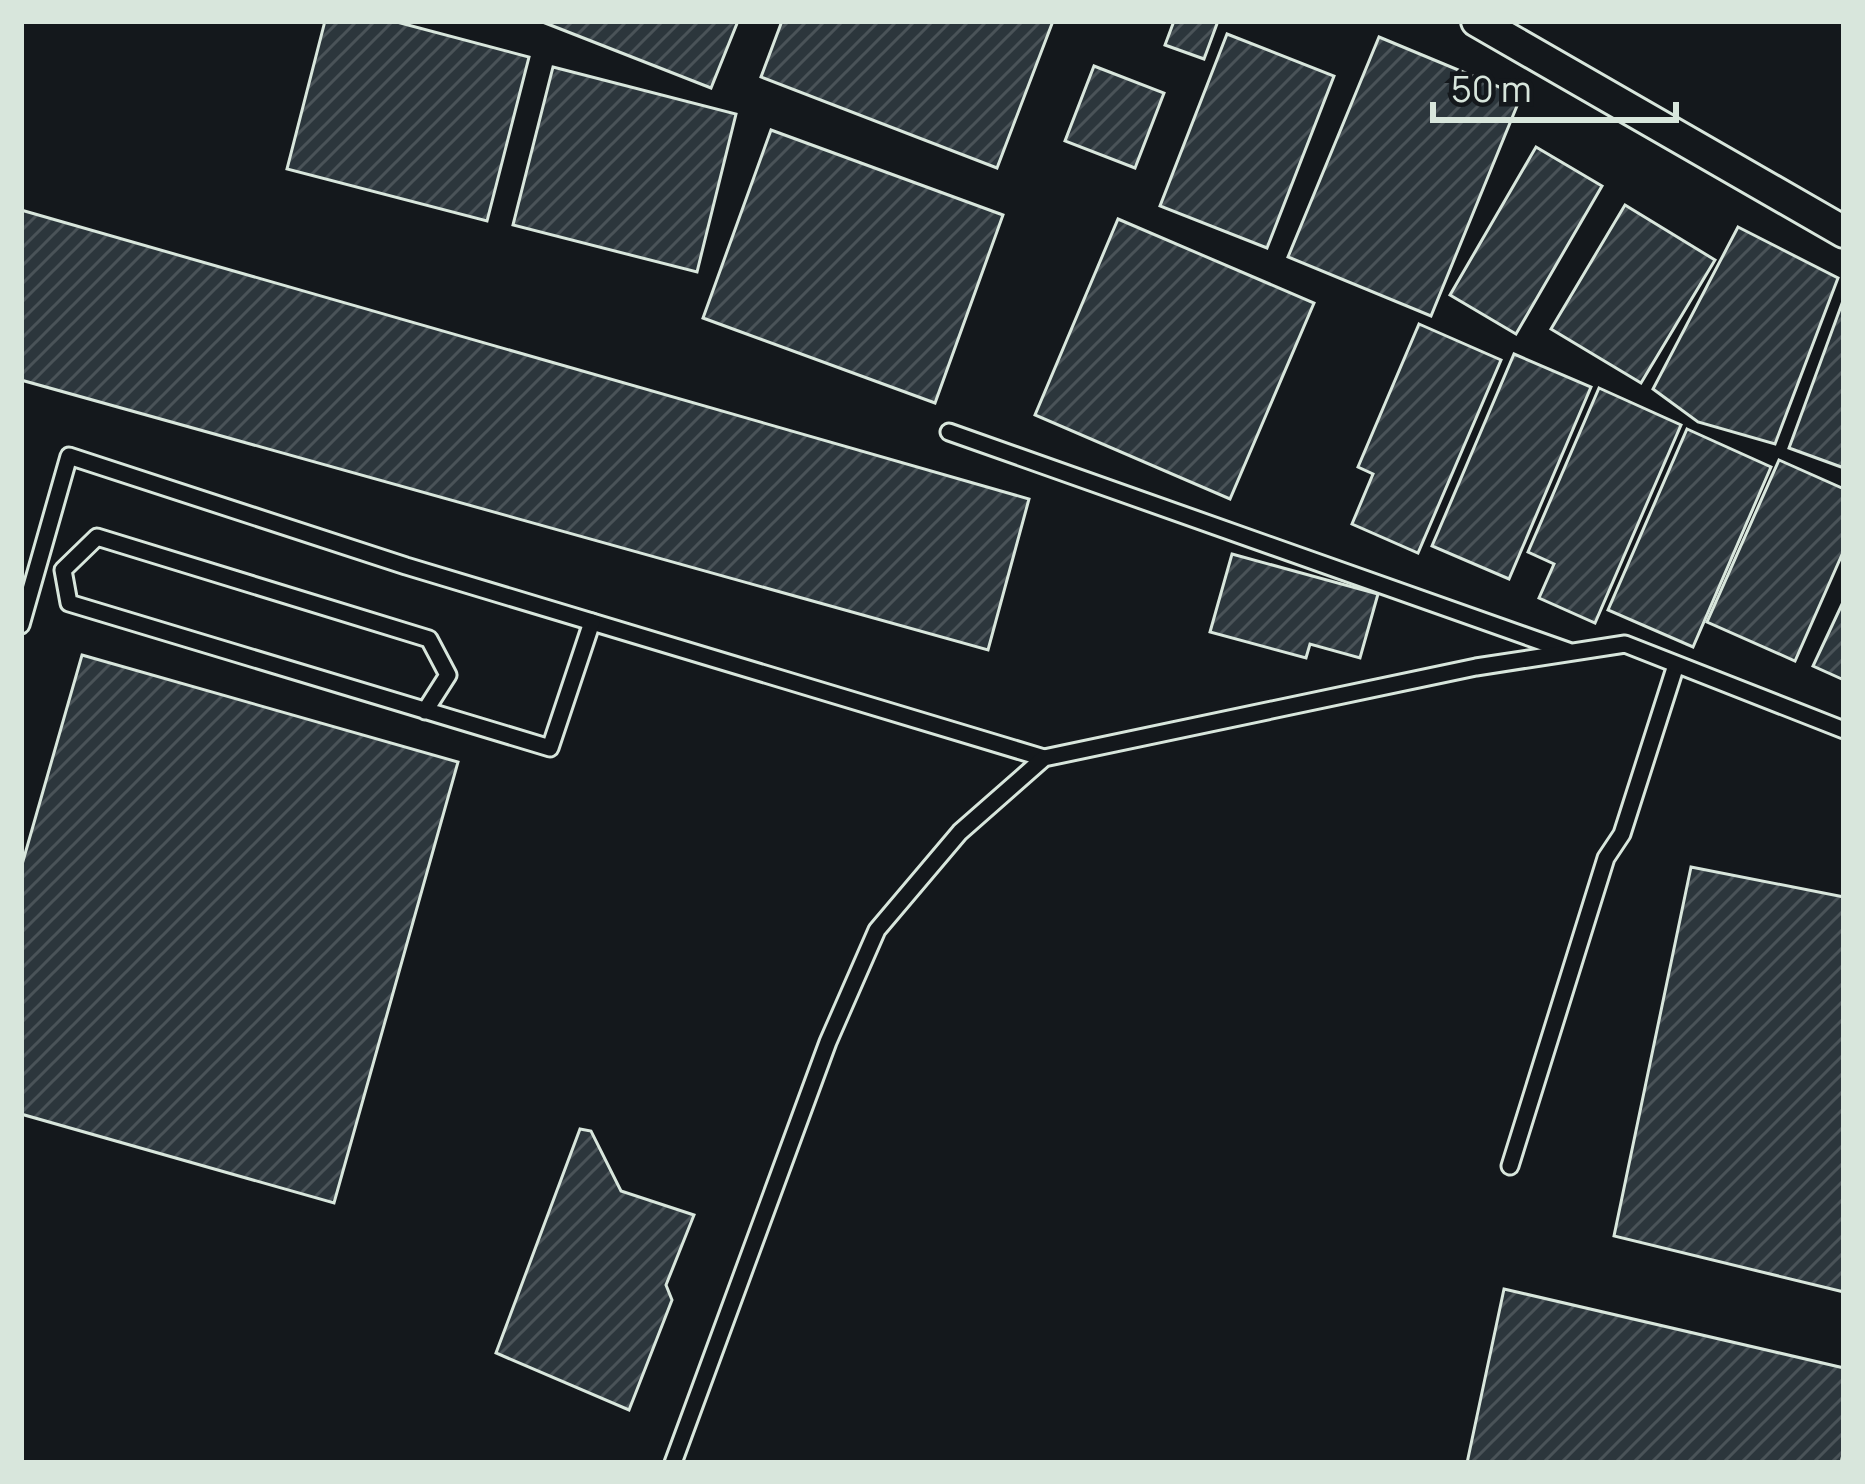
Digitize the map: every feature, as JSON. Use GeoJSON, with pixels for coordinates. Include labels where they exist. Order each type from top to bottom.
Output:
{"type":"FeatureCollection","features":[{"type":"Feature","properties":{"kind":"street"},"geometry":{"type":"LineString","coordinates":[[1477,21],[1844,232]]}},
{"type":"Feature","properties":{"kind":"lane"},"geometry":{"type":"LineString","coordinates":[[949,432],[1573,652]]}},
{"type":"Feature","properties":{"kind":"lane"},"geometry":{"type":"LineString","coordinates":[[21,625],[69,455],[406,566],[1044,758],[1475,667],[1625,644],[1844,730]]}},
{"type":"Feature","properties":{"kind":"lane"},"geometry":{"type":"LineString","coordinates":[[425,711],[448,675],[429,639],[97,537],[63,570],[69,603],[425,711],[550,748],[592,622]]}},
{"type":"Feature","properties":{"kind":"lane"},"geometry":{"type":"LineString","coordinates":[[1510,1166],[1606,859],[1622,834],[1676,665]]}},
{"type":"Feature","properties":{"kind":"lane"},"geometry":{"type":"LineString","coordinates":[[674,1463],[820,1064],[877,930],[960,832],[1044,758]]}},
{"type":"Feature","properties":{"kind":"building"},"geometry":{"type":"Polygon","coordinates":[[[325,21],[393,21],[529,57],[487,221],[287,169],[325,21]]]}},
{"type":"Feature","properties":{"kind":"building"},"geometry":{"type":"Polygon","coordinates":[[[540,21],[738,21],[711,88],[540,21]]]}},
{"type":"Feature","properties":{"kind":"building"},"geometry":{"type":"Polygon","coordinates":[[[782,21],[1053,21],[997,168],[761,77],[782,21]]]}},
{"type":"Feature","properties":{"kind":"building"},"geometry":{"type":"Polygon","coordinates":[[[1174,21],[1218,21],[1204,59],[1165,45],[1174,21]]]}},
{"type":"Feature","properties":{"kind":"building"},"geometry":{"type":"Polygon","coordinates":[[[1227,34],[1334,76],[1267,248],[1160,206],[1227,34]]]}},
{"type":"Feature","properties":{"kind":"building"},"geometry":{"type":"Polygon","coordinates":[[[1379,37],[1521,96],[1431,316],[1288,257],[1379,37]]]}},
{"type":"Feature","properties":{"kind":"building"},"geometry":{"type":"Polygon","coordinates":[[[1094,66],[1164,93],[1135,168],[1065,141],[1094,66]]]}},
{"type":"Feature","properties":{"kind":"building"},"geometry":{"type":"Polygon","coordinates":[[[553,67],[736,114],[697,272],[513,225],[553,67]]]}},
{"type":"Feature","properties":{"kind":"building"},"geometry":{"type":"Polygon","coordinates":[[[771,130],[1003,215],[935,403],[703,318],[771,130]]]}},
{"type":"Feature","properties":{"kind":"building"},"geometry":{"type":"Polygon","coordinates":[[[1536,147],[1602,186],[1516,334],[1450,295],[1536,147]]]}},
{"type":"Feature","properties":{"kind":"building"},"geometry":{"type":"Polygon","coordinates":[[[1625,205],[1715,260],[1641,383],[1551,329],[1625,205]]]}},
{"type":"Feature","properties":{"kind":"building"},"geometry":{"type":"Polygon","coordinates":[[[21,210],[1029,499],[988,650],[21,380],[21,210]]]}},
{"type":"Feature","properties":{"kind":"building"},"geometry":{"type":"Polygon","coordinates":[[[1118,219],[1314,303],[1230,499],[1035,415],[1118,219]]]}},
{"type":"Feature","properties":{"kind":"building"},"geometry":{"type":"Polygon","coordinates":[[[1738,227],[1838,278],[1775,444],[1698,422],[1653,389],[1738,227]]]}},
{"type":"Feature","properties":{"kind":"building"},"geometry":{"type":"Polygon","coordinates":[[[1844,298],[1844,468],[1789,448],[1844,298]]]}},
{"type":"Feature","properties":{"kind":"building"},"geometry":{"type":"Polygon","coordinates":[[[1419,324],[1501,360],[1418,553],[1352,524],[1373,474],[1358,467],[1419,324]]]}},
{"type":"Feature","properties":{"kind":"building"},"geometry":{"type":"Polygon","coordinates":[[[1514,354],[1591,387],[1509,579],[1432,546],[1514,354]]]}},
{"type":"Feature","properties":{"kind":"building"},"geometry":{"type":"Polygon","coordinates":[[[1599,388],[1681,425],[1595,623],[1539,598],[1554,564],[1528,552],[1599,388]]]}},
{"type":"Feature","properties":{"kind":"building"},"geometry":{"type":"Polygon","coordinates":[[[1687,429],[1771,467],[1693,647],[1608,610],[1687,429]]]}},
{"type":"Feature","properties":{"kind":"building"},"geometry":{"type":"Polygon","coordinates":[[[1779,460],[1844,489],[1844,550],[1795,661],[1707,622],[1779,460]]]}},
{"type":"Feature","properties":{"kind":"building"},"geometry":{"type":"Polygon","coordinates":[[[1232,554],[1378,594],[1360,658],[1310,644],[1306,658],[1210,632],[1232,554]]]}},
{"type":"Feature","properties":{"kind":"building"},"geometry":{"type":"Polygon","coordinates":[[[1844,600],[1844,680],[1813,666],[1844,600]]]}},
{"type":"Feature","properties":{"kind":"building"},"geometry":{"type":"Polygon","coordinates":[[[82,655],[458,762],[334,1203],[21,1114],[21,868],[82,655]]]}},
{"type":"Feature","properties":{"kind":"building"},"geometry":{"type":"Polygon","coordinates":[[[1691,867],[1844,897],[1844,1292],[1614,1236],[1691,867]]]}},
{"type":"Feature","properties":{"kind":"building"},"geometry":{"type":"Polygon","coordinates":[[[580,1129],[591,1131],[621,1191],[694,1215],[666,1285],[672,1300],[629,1410],[496,1353],[580,1129]]]}},
{"type":"Feature","properties":{"kind":"building"},"geometry":{"type":"Polygon","coordinates":[[[1504,1289],[1844,1368],[1841,1463],[1467,1463],[1504,1289]]]}}]}
